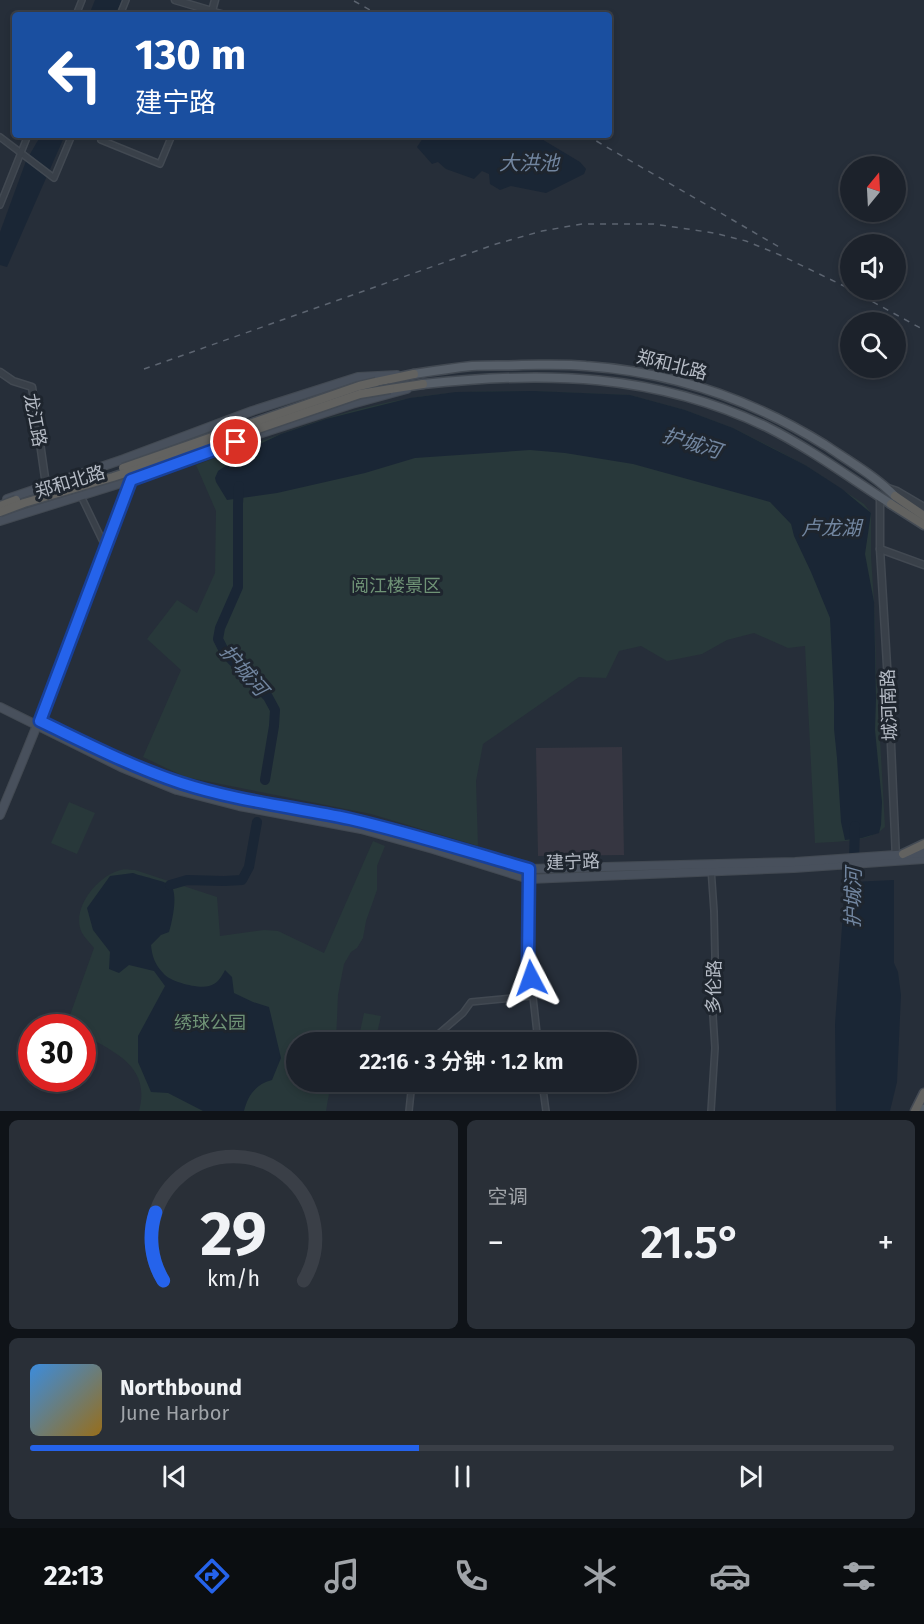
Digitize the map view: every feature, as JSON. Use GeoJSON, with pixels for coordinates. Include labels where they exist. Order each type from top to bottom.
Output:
{"type":"FeatureCollection","features":[{"type":"Feature","properties":{"kind":"highway","name":"郑和北路"},"geometry":{"type":"LineString","coordinates":[[0,504],[115,471],[337,393],[414,374]]}},
{"type":"Feature","properties":{"kind":"highway","name":"郑和北路"},"geometry":{"type":"LineString","coordinates":[[0,512],[187,453],[360,394],[423,384]]}},
{"type":"Feature","properties":{"kind":"highway"},"geometry":{"type":"LineString","coordinates":[[893,500],[924,516]]}},
{"type":"Feature","properties":{"kind":"highway"},"geometry":{"type":"LineString","coordinates":[[893,500],[924,525]]}},
{"type":"Feature","properties":{"kind":"highway"},"geometry":{"type":"LineString","coordinates":[[896,856],[924,844]]}},
{"type":"Feature","properties":{"kind":"highway"},"geometry":{"type":"LineString","coordinates":[[919,1111],[924,1093]]}},
{"type":"Feature","properties":{"kind":"highway"},"geometry":{"type":"LineString","coordinates":[[919,1111],[924,1102]]}},
{"type":"Feature","properties":{"kind":"main road","name":"郑和北路"},"geometry":{"type":"LineString","coordinates":[[0,504],[46,485],[124,459],[252,411],[358,377],[414,374],[472,366],[558,365],[615,368],[656,375],[739,400],[772,414],[839,454],[886,487],[893,500]]}},
{"type":"Feature","properties":{"kind":"main road","name":"郑和北路"},"geometry":{"type":"LineString","coordinates":[[0,521],[131,480],[256,435],[423,384],[473,379],[557,377],[616,381],[694,399],[765,426],[830,462],[880,497],[893,500]]}},
{"type":"Feature","properties":{"kind":"main road"},"geometry":{"type":"LineString","coordinates":[[0,815],[38,724],[131,480],[124,459]]}},
{"type":"Feature","properties":{"kind":"main road","name":"建宁路"},"geometry":{"type":"LineString","coordinates":[[0,707],[157,774],[196,788],[240,799],[363,822],[529,869],[710,867],[840,862],[924,853]]}},
{"type":"Feature","properties":{"kind":"main road","name":"建宁路"},"geometry":{"type":"LineString","coordinates":[[38,724],[120,767],[177,790],[239,806],[361,829],[529,879],[710,867]]}},
{"type":"Feature","properties":{"kind":"main road","name":"建宁路"},"geometry":{"type":"LineString","coordinates":[[896,856],[924,859]]}},
{"type":"Feature","properties":{"kind":"main road"},"geometry":{"type":"LineString","coordinates":[[919,1111],[924,1084]]}},
{"type":"Feature","properties":{"kind":"street"},"geometry":{"type":"LineString","coordinates":[[175,0],[209,12]]}},
{"type":"Feature","properties":{"kind":"street"},"geometry":{"type":"LineString","coordinates":[[0,137],[53,178],[71,138]]}},
{"type":"Feature","properties":{"kind":"street"},"geometry":{"type":"LineString","coordinates":[[0,205],[27,138]]}},
{"type":"Feature","properties":{"kind":"street"},"geometry":{"type":"LineString","coordinates":[[101,140],[160,164],[171,138]]}},
{"type":"Feature","properties":{"kind":"street","name":"龙江路"},"geometry":{"type":"LineString","coordinates":[[0,372],[12,381],[32,387],[46,485]]}},
{"type":"Feature","properties":{"kind":"street"},"geometry":{"type":"LineString","coordinates":[[46,485],[81,496],[106,548]]}},
{"type":"Feature","properties":{"kind":"street"},"geometry":{"type":"LineString","coordinates":[[886,487],[897,490],[924,507]]}},
{"type":"Feature","properties":{"kind":"street","name":"城河南路"},"geometry":{"type":"LineString","coordinates":[[880,497],[880,549],[896,856]]}},
{"type":"Feature","properties":{"kind":"street"},"geometry":{"type":"LineString","coordinates":[[880,549],[924,565]]}},
{"type":"Feature","properties":{"kind":"street","name":"多伦路"},"geometry":{"type":"LineString","coordinates":[[710,867],[715,956],[713,1016],[715,1048],[711,1111]]}},
{"type":"Feature","properties":{"kind":"street"},"geometry":{"type":"LineString","coordinates":[[529,869],[528,962],[537,1032]]}},
{"type":"Feature","properties":{"kind":"street"},"geometry":{"type":"LineString","coordinates":[[441,1032],[463,1013],[471,1002],[532,996]]}},
{"type":"Feature","properties":{"kind":"street"},"geometry":{"type":"LineString","coordinates":[[410,1111],[411,1092]]}},
{"type":"Feature","properties":{"kind":"street"},"geometry":{"type":"LineString","coordinates":[[543,1092],[546,1111]]}},
{"type":"Feature","properties":{"kind":"shaded area"},"geometry":{"type":"Polygon","coordinates":[[[622,747],[624,855],[538,856],[536,748],[622,747]]]}},
{"type":"Feature","properties":{"kind":"green space","name":"阅江楼景区"},"geometry":{"type":"Polygon","coordinates":[[[534,391],[630,395],[685,410],[733,428],[773,448],[805,465],[864,504],[871,513],[871,556],[885,827],[862,839],[815,843],[805,646],[788,648],[754,633],[727,640],[702,654],[667,661],[641,646],[619,651],[606,678],[579,677],[483,744],[476,781],[478,846],[371,814],[185,777],[143,757],[181,670],[147,639],[177,600],[197,613],[215,573],[216,511],[196,465],[329,418],[383,403],[442,394],[534,391]]]}},
{"type":"Feature","properties":{"kind":"green space"},"geometry":{"type":"Polygon","coordinates":[[[69,802],[95,813],[77,854],[51,843],[69,802]]]}},
{"type":"Feature","properties":{"kind":"green space","name":"绣球公园"},"geometry":{"type":"Polygon","coordinates":[[[373,841],[385,846],[377,866],[377,890],[366,921],[363,938],[344,964],[338,995],[336,1032],[286,1032],[286,1092],[329,1092],[326,1111],[139,1111],[140,1083],[128,1063],[96,1042],[96,1014],[70,1014],[94,948],[82,933],[79,924],[83,904],[95,886],[112,873],[123,870],[135,870],[217,897],[220,936],[264,930],[278,931],[324,953],[373,841]]]}},
{"type":"Feature","properties":{"kind":"green space"},"geometry":{"type":"Polygon","coordinates":[[[364,1013],[381,1016],[377,1032],[360,1032],[364,1013]]]}},
{"type":"Feature","properties":{"kind":"water"},"geometry":{"type":"Polygon","coordinates":[[[95,0],[122,0],[116,12],[90,12],[95,0]]]}},
{"type":"Feature","properties":{"kind":"water"},"geometry":{"type":"Polygon","coordinates":[[[39,138],[64,138],[7,267],[0,265],[0,232],[26,161],[39,138]]]}},
{"type":"Feature","properties":{"kind":"water","name":"大洪池"},"geometry":{"type":"Polygon","coordinates":[[[423,138],[540,138],[580,162],[586,169],[584,174],[546,193],[511,186],[500,190],[490,184],[489,174],[482,171],[474,179],[446,169],[438,162],[432,164],[417,147],[423,138]]]}},
{"type":"Feature","properties":{"kind":"water","name":"卢龙湖"},"geometry":{"type":"Polygon","coordinates":[[[534,391],[630,395],[685,410],[733,428],[805,465],[842,489],[871,513],[865,554],[874,602],[875,730],[882,802],[879,833],[845,840],[841,822],[834,729],[830,618],[794,536],[791,524],[770,502],[633,464],[530,450],[415,458],[365,473],[277,493],[227,500],[216,482],[218,471],[262,443],[326,419],[410,398],[456,392],[534,391]]]}},
{"type":"Feature","properties":{"kind":"water"},"geometry":{"type":"Polygon","coordinates":[[[133,873],[167,883],[173,889],[174,907],[169,932],[161,935],[151,945],[158,967],[167,977],[192,986],[204,987],[217,982],[225,970],[232,977],[234,993],[269,1007],[281,1058],[272,1080],[261,1084],[254,1091],[244,1111],[203,1111],[168,1093],[151,1092],[138,1062],[138,1036],[165,986],[154,971],[129,965],[119,973],[109,969],[110,952],[93,930],[87,908],[110,876],[133,873]]]}},
{"type":"Feature","properties":{"kind":"water"},"geometry":{"type":"Polygon","coordinates":[[[894,880],[894,963],[898,972],[901,995],[897,1082],[890,1111],[836,1111],[835,1024],[845,885],[852,882],[894,880]]]}},
{"type":"Feature","properties":{"kind":"waterway","name":"护城河"},"geometry":{"type":"LineString","coordinates":[[239,486],[238,587],[220,628],[218,639],[225,653],[268,697],[275,710],[265,780]]}},
{"type":"Feature","properties":{"kind":"waterway"},"geometry":{"type":"LineString","coordinates":[[170,885],[187,880],[242,880],[249,867],[257,822]]}},
{"type":"Feature","properties":{"kind":"waterway","name":"护城河"},"geometry":{"type":"LineString","coordinates":[[853,895],[855,826]]}},
{"type":"Feature","properties":{"kind":"railway"},"geometry":{"type":"LineString","coordinates":[[354,1],[374,12]]}},
{"type":"Feature","properties":{"kind":"railway"},"geometry":{"type":"LineString","coordinates":[[591,138],[781,248]]}},
{"type":"Feature","properties":{"kind":"railway"},"geometry":{"type":"LineString","coordinates":[[144,369],[496,244],[542,231],[582,224],[654,224],[714,233],[746,241],[844,286],[924,330]]}},
{"type":"Feature","properties":{"kind":"route"},"geometry":{"type":"LineString","coordinates":[[236,442],[131,480],[40,721],[157,774],[203,790],[363,822],[529,869],[528,962],[531,978]]}}]}
